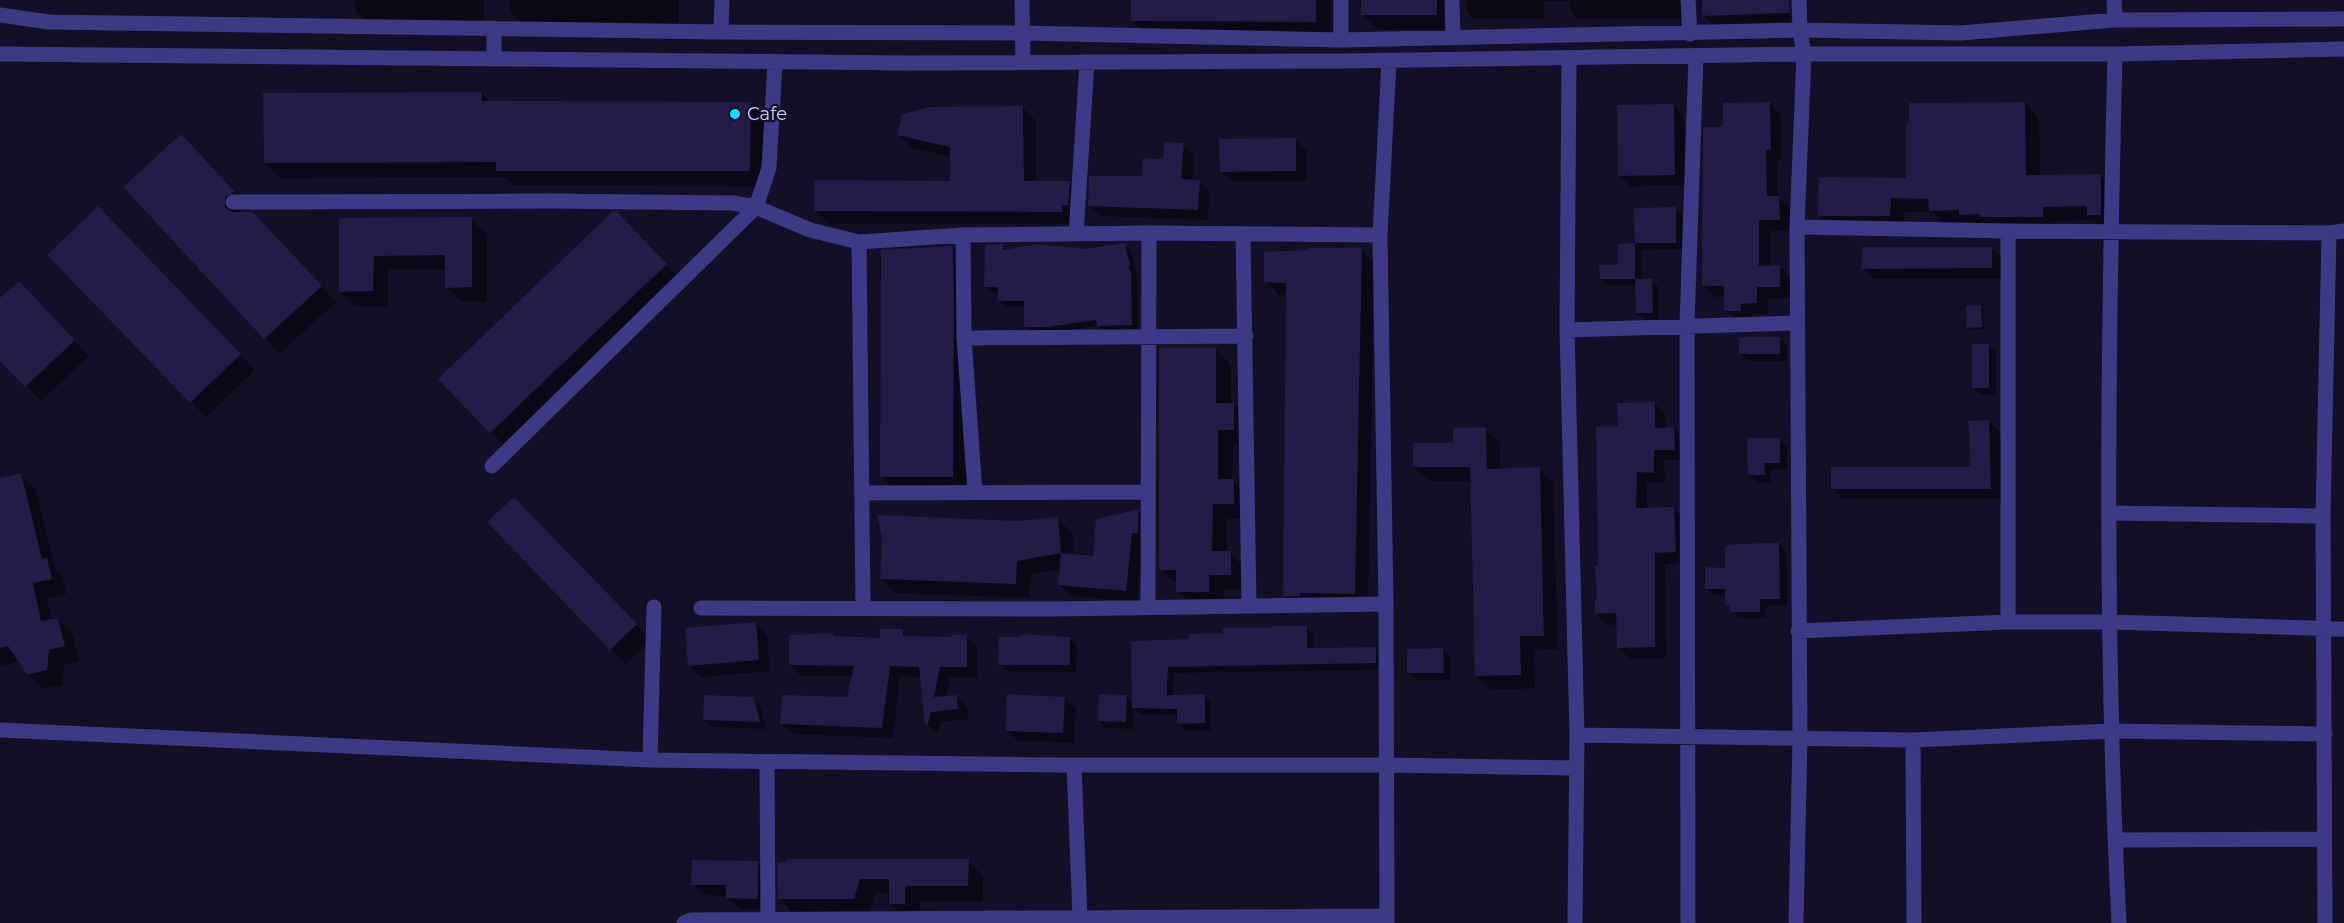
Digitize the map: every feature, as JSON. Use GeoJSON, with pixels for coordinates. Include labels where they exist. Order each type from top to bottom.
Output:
{"type":"FeatureCollection","features":[{"type":"Feature","properties":{"kind":"street"},"geometry":{"type":"LineString","coordinates":[[722,0],[722,32]]}},
{"type":"Feature","properties":{"kind":"street"},"geometry":{"type":"LineString","coordinates":[[1022,0],[1023,63]]}},
{"type":"Feature","properties":{"kind":"street"},"geometry":{"type":"LineString","coordinates":[[1341,0],[1341,40]]}},
{"type":"Feature","properties":{"kind":"street"},"geometry":{"type":"LineString","coordinates":[[1452,0],[1453,38]]}},
{"type":"Feature","properties":{"kind":"street"},"geometry":{"type":"LineString","coordinates":[[1688,0],[1690,34]]}},
{"type":"Feature","properties":{"kind":"street"},"geometry":{"type":"LineString","coordinates":[[1797,923],[1800,738],[1797,227],[1804,54],[1799,0]]}},
{"type":"Feature","properties":{"kind":"street"},"geometry":{"type":"LineString","coordinates":[[2114,0],[2115,20]]}},
{"type":"Feature","properties":{"kind":"street"},"geometry":{"type":"LineString","coordinates":[[0,15],[49,22],[722,32],[1023,33],[1233,40],[1690,34],[1800,30],[1961,33],[2115,20],[2344,20]]}},
{"type":"Feature","properties":{"kind":"street"},"geometry":{"type":"LineString","coordinates":[[494,28],[494,59]]}},
{"type":"Feature","properties":{"kind":"street"},"geometry":{"type":"LineString","coordinates":[[0,54],[775,63],[1087,63],[1804,54],[2115,54],[2344,49]]}},
{"type":"Feature","properties":{"kind":"street"},"geometry":{"type":"LineString","coordinates":[[2115,54],[2109,513],[2111,731],[2119,923]]}},
{"type":"Feature","properties":{"kind":"street"},"geometry":{"type":"LineString","coordinates":[[1688,923],[1687,325],[1696,56]]}},
{"type":"Feature","properties":{"kind":"street"},"geometry":{"type":"LineString","coordinates":[[1569,58],[1568,330],[1577,735],[1575,923]]}},
{"type":"Feature","properties":{"kind":"street"},"geometry":{"type":"LineString","coordinates":[[684,923],[691,920],[768,919],[856,921],[1080,918],[1387,920],[1386,604],[1380,235],[1389,61]]}},
{"type":"Feature","properties":{"kind":"street"},"geometry":{"type":"LineString","coordinates":[[492,466],[756,207],[770,168],[775,63]]}},
{"type":"Feature","properties":{"kind":"street"},"geometry":{"type":"LineString","coordinates":[[1076,234],[1087,63]]}},
{"type":"Feature","properties":{"kind":"street"},"geometry":{"type":"LineString","coordinates":[[233,202],[734,203],[756,207],[810,230],[859,242],[963,235],[1149,233],[1380,235]]}},
{"type":"Feature","properties":{"kind":"street"},"geometry":{"type":"LineString","coordinates":[[1797,227],[2111,232],[2337,232],[2323,516],[2325,923]]}},
{"type":"Feature","properties":{"kind":"street"},"geometry":{"type":"LineString","coordinates":[[2008,231],[2008,622]]}},
{"type":"Feature","properties":{"kind":"street"},"geometry":{"type":"LineString","coordinates":[[1148,606],[1149,233]]}},
{"type":"Feature","properties":{"kind":"street"},"geometry":{"type":"LineString","coordinates":[[1243,234],[1249,606]]}},
{"type":"Feature","properties":{"kind":"street"},"geometry":{"type":"LineString","coordinates":[[963,235],[964,338],[975,492]]}},
{"type":"Feature","properties":{"kind":"street"},"geometry":{"type":"LineString","coordinates":[[859,242],[863,608]]}},
{"type":"Feature","properties":{"kind":"street"},"geometry":{"type":"LineString","coordinates":[[1568,330],[1797,323]]}},
{"type":"Feature","properties":{"kind":"street"},"geometry":{"type":"LineString","coordinates":[[964,338],[1246,336]]}},
{"type":"Feature","properties":{"kind":"street"},"geometry":{"type":"LineString","coordinates":[[863,493],[1148,492]]}},
{"type":"Feature","properties":{"kind":"street"},"geometry":{"type":"LineString","coordinates":[[2109,513],[2323,516]]}},
{"type":"Feature","properties":{"kind":"street"},"geometry":{"type":"LineString","coordinates":[[701,608],[1053,609],[1386,604]]}},
{"type":"Feature","properties":{"kind":"street"},"geometry":{"type":"LineString","coordinates":[[650,760],[654,607]]}},
{"type":"Feature","properties":{"kind":"street"},"geometry":{"type":"LineString","coordinates":[[1798,631],[2008,622],[2111,622],[2344,629]]}},
{"type":"Feature","properties":{"kind":"street"},"geometry":{"type":"LineString","coordinates":[[0,730],[650,760],[1576,768]]}},
{"type":"Feature","properties":{"kind":"street"},"geometry":{"type":"LineString","coordinates":[[1577,735],[1913,740],[2111,731],[2325,734]]}},
{"type":"Feature","properties":{"kind":"street"},"geometry":{"type":"LineString","coordinates":[[1913,740],[1914,923]]}},
{"type":"Feature","properties":{"kind":"street"},"geometry":{"type":"LineString","coordinates":[[767,762],[768,919]]}},
{"type":"Feature","properties":{"kind":"street"},"geometry":{"type":"LineString","coordinates":[[1074,765],[1080,918]]}},
{"type":"Feature","properties":{"kind":"street"},"geometry":{"type":"LineString","coordinates":[[2115,840],[2323,839]]}},
{"type":"Feature","properties":{"kind":"building"},"geometry":{"type":"Polygon","coordinates":[[[1131,0],[1316,0],[1316,22],[1131,21],[1131,0]]]}},
{"type":"Feature","properties":{"kind":"building"},"geometry":{"type":"Polygon","coordinates":[[[1361,0],[1437,0],[1437,15],[1361,15],[1361,0]]]}},
{"type":"Feature","properties":{"kind":"building"},"geometry":{"type":"Polygon","coordinates":[[[1702,0],[1789,0],[1790,13],[1702,16],[1702,0]]]}},
{"type":"Feature","properties":{"kind":"building"},"geometry":{"type":"Polygon","coordinates":[[[482,92],[482,101],[751,102],[750,171],[496,171],[496,162],[264,163],[263,93],[482,92]]]}},
{"type":"Feature","properties":{"kind":"building"},"geometry":{"type":"Polygon","coordinates":[[[1770,102],[1771,150],[1766,150],[1767,196],[1779,196],[1780,220],[1759,220],[1759,266],[1780,265],[1780,287],[1757,287],[1757,303],[1741,304],[1741,311],[1724,311],[1724,286],[1702,286],[1703,127],[1723,127],[1723,103],[1770,102]]]}},
{"type":"Feature","properties":{"kind":"building"},"geometry":{"type":"Polygon","coordinates":[[[2025,102],[2026,175],[2101,174],[2101,215],[2087,215],[2087,206],[2043,207],[2043,217],[1980,217],[1980,214],[1959,215],[1959,210],[1929,211],[1928,199],[1891,198],[1890,216],[1818,216],[1819,177],[1906,178],[1906,123],[1909,123],[1909,103],[2025,102]]]}},
{"type":"Feature","properties":{"kind":"building"},"geometry":{"type":"Polygon","coordinates":[[[1674,104],[1675,175],[1618,176],[1617,105],[1674,104]]]}},
{"type":"Feature","properties":{"kind":"building"},"geometry":{"type":"Polygon","coordinates":[[[1023,106],[1024,181],[1070,181],[1068,205],[1062,205],[1062,212],[814,211],[814,180],[950,181],[950,147],[897,135],[902,114],[931,107],[1023,106]]]}},
{"type":"Feature","properties":{"kind":"building"},"geometry":{"type":"Polygon","coordinates":[[[181,134],[235,192],[225,197],[225,207],[232,212],[253,212],[322,286],[264,339],[123,187],[181,134]]]}},
{"type":"Feature","properties":{"kind":"building"},"geometry":{"type":"Polygon","coordinates":[[[1296,138],[1296,171],[1220,172],[1219,139],[1296,138]]]}},
{"type":"Feature","properties":{"kind":"building"},"geometry":{"type":"Polygon","coordinates":[[[1164,142],[1184,143],[1181,179],[1200,180],[1198,210],[1088,206],[1089,176],[1142,176],[1143,158],[1163,159],[1164,142]]]}},
{"type":"Feature","properties":{"kind":"building"},"geometry":{"type":"Polygon","coordinates":[[[98,206],[241,354],[190,403],[47,255],[98,206]]]}},
{"type":"Feature","properties":{"kind":"building"},"geometry":{"type":"Polygon","coordinates":[[[1676,207],[1676,243],[1635,243],[1634,208],[1676,207]]]}},
{"type":"Feature","properties":{"kind":"building"},"geometry":{"type":"Polygon","coordinates":[[[613,211],[616,211],[667,264],[490,433],[438,379],[613,211]]]}},
{"type":"Feature","properties":{"kind":"building"},"geometry":{"type":"Polygon","coordinates":[[[472,217],[472,287],[445,288],[445,255],[374,256],[373,291],[339,292],[339,218],[472,217]]]}},
{"type":"Feature","properties":{"kind":"building"},"geometry":{"type":"Polygon","coordinates":[[[1125,243],[1130,260],[1129,270],[1131,270],[1132,325],[1097,326],[1096,320],[1047,327],[1024,327],[1024,301],[998,301],[998,287],[984,287],[985,245],[1003,244],[1003,250],[1038,244],[1086,249],[1125,243]]]}},
{"type":"Feature","properties":{"kind":"building"},"geometry":{"type":"Polygon","coordinates":[[[1635,243],[1635,279],[1600,279],[1599,265],[1618,265],[1618,244],[1635,243]]]}},
{"type":"Feature","properties":{"kind":"building"},"geometry":{"type":"Polygon","coordinates":[[[953,246],[953,477],[880,477],[881,250],[953,246]]]}},
{"type":"Feature","properties":{"kind":"building"},"geometry":{"type":"Polygon","coordinates":[[[1862,247],[1992,247],[1992,268],[1861,269],[1862,247]]]}},
{"type":"Feature","properties":{"kind":"building"},"geometry":{"type":"Polygon","coordinates":[[[1310,248],[1362,248],[1355,594],[1300,593],[1300,596],[1283,596],[1286,283],[1264,282],[1264,252],[1309,250],[1310,248]]]}},
{"type":"Feature","properties":{"kind":"building"},"geometry":{"type":"Polygon","coordinates":[[[1635,279],[1652,279],[1653,313],[1636,313],[1635,279]]]}},
{"type":"Feature","properties":{"kind":"building"},"geometry":{"type":"Polygon","coordinates":[[[19,281],[75,340],[25,387],[0,361],[0,298],[19,281]]]}},
{"type":"Feature","properties":{"kind":"building"},"geometry":{"type":"Polygon","coordinates":[[[1981,305],[1982,327],[1967,328],[1966,306],[1981,305]]]}},
{"type":"Feature","properties":{"kind":"building"},"geometry":{"type":"Polygon","coordinates":[[[1739,337],[1780,337],[1780,354],[1739,354],[1739,337]]]}},
{"type":"Feature","properties":{"kind":"building"},"geometry":{"type":"Polygon","coordinates":[[[1972,344],[1989,344],[1989,388],[1972,388],[1972,344]]]}},
{"type":"Feature","properties":{"kind":"building"},"geometry":{"type":"Polygon","coordinates":[[[1159,348],[1216,348],[1216,403],[1234,403],[1234,430],[1218,430],[1218,479],[1234,479],[1234,504],[1213,504],[1212,551],[1231,551],[1231,575],[1209,575],[1209,592],[1176,592],[1176,570],[1159,570],[1159,348]]]}},
{"type":"Feature","properties":{"kind":"building"},"geometry":{"type":"Polygon","coordinates":[[[1655,402],[1655,428],[1674,427],[1675,450],[1654,450],[1654,473],[1637,472],[1636,508],[1674,507],[1676,552],[1655,553],[1655,647],[1617,648],[1616,613],[1595,614],[1595,600],[1597,599],[1595,566],[1598,566],[1596,427],[1618,426],[1617,403],[1655,402]]]}},
{"type":"Feature","properties":{"kind":"building"},"geometry":{"type":"Polygon","coordinates":[[[1989,420],[1991,489],[1831,489],[1831,467],[1971,467],[1968,421],[1989,420]]]}},
{"type":"Feature","properties":{"kind":"building"},"geometry":{"type":"Polygon","coordinates":[[[1486,427],[1487,469],[1540,467],[1544,636],[1520,636],[1521,675],[1475,676],[1470,467],[1413,467],[1413,443],[1453,443],[1453,428],[1486,427]]]}},
{"type":"Feature","properties":{"kind":"building"},"geometry":{"type":"Polygon","coordinates":[[[1747,438],[1780,438],[1780,463],[1764,463],[1765,475],[1748,475],[1747,438]]]}},
{"type":"Feature","properties":{"kind":"building"},"geometry":{"type":"Polygon","coordinates":[[[21,473],[42,559],[47,558],[52,579],[33,583],[41,621],[58,618],[65,646],[49,650],[47,670],[27,675],[8,646],[0,648],[0,478],[21,473]]]}},
{"type":"Feature","properties":{"kind":"building"},"geometry":{"type":"Polygon","coordinates":[[[514,497],[637,624],[610,650],[487,522],[514,497]]]}},
{"type":"Feature","properties":{"kind":"building"},"geometry":{"type":"Polygon","coordinates":[[[1139,509],[1138,533],[1132,533],[1126,591],[1058,585],[1061,553],[1093,556],[1096,519],[1139,509]]]}},
{"type":"Feature","properties":{"kind":"building"},"geometry":{"type":"Polygon","coordinates":[[[877,515],[1020,521],[1058,517],[1061,553],[1017,561],[1016,584],[880,579],[882,537],[877,515]]]}},
{"type":"Feature","properties":{"kind":"building"},"geometry":{"type":"Polygon","coordinates":[[[1779,543],[1780,599],[1760,599],[1760,612],[1730,612],[1730,605],[1725,605],[1725,589],[1705,589],[1705,567],[1725,568],[1725,545],[1779,543]]]}},
{"type":"Feature","properties":{"kind":"building"},"geometry":{"type":"Polygon","coordinates":[[[756,622],[759,660],[688,666],[685,628],[756,622]]]}},
{"type":"Feature","properties":{"kind":"building"},"geometry":{"type":"Polygon","coordinates":[[[1271,626],[1307,626],[1307,648],[1376,647],[1376,663],[1168,667],[1167,695],[1205,694],[1205,723],[1177,724],[1177,709],[1132,708],[1131,641],[1189,639],[1189,634],[1223,633],[1223,628],[1271,628],[1271,626]]]}},
{"type":"Feature","properties":{"kind":"building"},"geometry":{"type":"Polygon","coordinates":[[[880,629],[903,629],[903,636],[952,637],[952,635],[967,634],[967,667],[940,667],[934,697],[957,695],[958,709],[931,712],[928,724],[925,724],[919,667],[890,666],[882,728],[780,724],[782,695],[847,697],[854,666],[789,665],[789,635],[833,633],[833,636],[880,638],[880,629]]]}},
{"type":"Feature","properties":{"kind":"building"},"geometry":{"type":"Polygon","coordinates":[[[1020,634],[1070,637],[1070,665],[998,665],[999,637],[1020,637],[1020,634]]]}},
{"type":"Feature","properties":{"kind":"building"},"geometry":{"type":"Polygon","coordinates":[[[1443,648],[1444,673],[1407,673],[1407,649],[1443,648]]]}},
{"type":"Feature","properties":{"kind":"building"},"geometry":{"type":"Polygon","coordinates":[[[1007,694],[1065,697],[1063,733],[1005,731],[1007,694]]]}},
{"type":"Feature","properties":{"kind":"building"},"geometry":{"type":"Polygon","coordinates":[[[1099,694],[1127,695],[1126,722],[1098,721],[1099,694]]]}},
{"type":"Feature","properties":{"kind":"building"},"geometry":{"type":"Polygon","coordinates":[[[704,695],[754,697],[760,722],[703,720],[704,695]]]}},
{"type":"Feature","properties":{"kind":"building"},"geometry":{"type":"Polygon","coordinates":[[[787,859],[969,859],[968,886],[905,886],[905,904],[889,904],[889,879],[860,879],[854,899],[778,899],[777,862],[787,862],[787,859]]]}},
{"type":"Feature","properties":{"kind":"building"},"geometry":{"type":"Polygon","coordinates":[[[692,860],[758,861],[758,899],[726,898],[726,885],[691,885],[692,860]]]}},
{"type":"Feature","properties":{"kind":"place","name":"Cafe"},"geometry":{"type":"Point","coordinates":[735,114]}}]}
